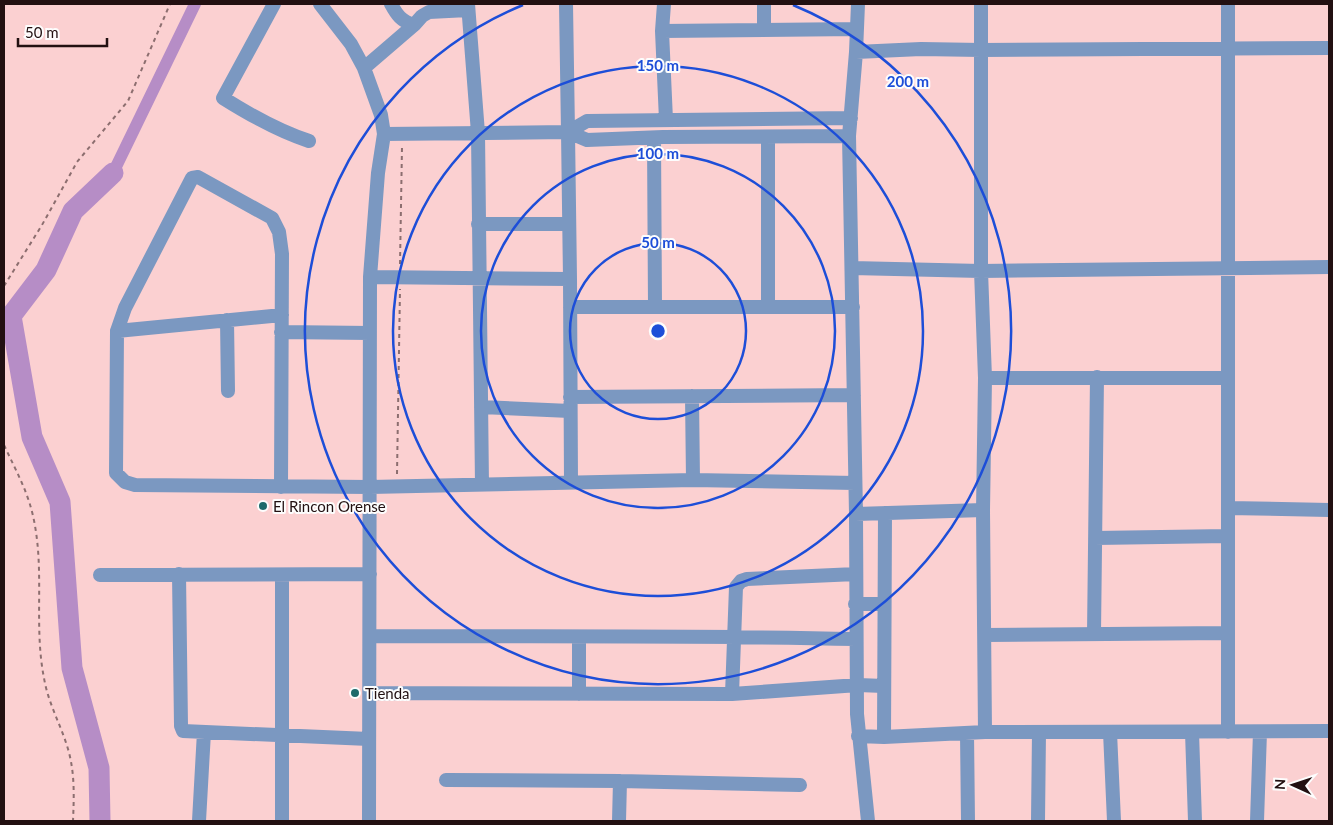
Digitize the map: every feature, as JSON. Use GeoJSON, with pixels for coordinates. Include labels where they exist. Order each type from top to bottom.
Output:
{"type":"FeatureCollection","features":[{"type":"Feature","properties":{"kind":"street"},"geometry":{"type":"LineString","coordinates":[[274,4],[222,98],[291,135],[309,141]]}},
{"type":"Feature","properties":{"kind":"street"},"geometry":{"type":"LineString","coordinates":[[320,4],[351,44],[364,68],[381,115],[384,134],[378,173],[370,276],[369,821]]}},
{"type":"Feature","properties":{"kind":"street"},"geometry":{"type":"LineString","coordinates":[[391,4],[397,16],[403,22],[414,25]]}},
{"type":"Feature","properties":{"kind":"street"},"geometry":{"type":"LineString","coordinates":[[566,4],[571,483]]}},
{"type":"Feature","properties":{"kind":"street"},"geometry":{"type":"LineString","coordinates":[[664,4],[662,32],[666,120]]}},
{"type":"Feature","properties":{"kind":"street"},"geometry":{"type":"LineString","coordinates":[[764,4],[764,30]]}},
{"type":"Feature","properties":{"kind":"street"},"geometry":{"type":"LineString","coordinates":[[858,4],[849,136],[856,483],[855,604],[858,736],[868,821]]}},
{"type":"Feature","properties":{"kind":"street"},"geometry":{"type":"LineString","coordinates":[[981,4],[985,732]]}},
{"type":"Feature","properties":{"kind":"street"},"geometry":{"type":"LineString","coordinates":[[1228,4],[1228,732]]}},
{"type":"Feature","properties":{"kind":"street"},"geometry":{"type":"LineString","coordinates":[[364,68],[422,16],[429,12],[468,7],[478,133],[482,485]]}},
{"type":"Feature","properties":{"kind":"street"},"geometry":{"type":"LineString","coordinates":[[662,32],[857,28]]}},
{"type":"Feature","properties":{"kind":"street"},"geometry":{"type":"LineString","coordinates":[[856,52],[921,49],[1329,48]]}},
{"type":"Feature","properties":{"kind":"street"},"geometry":{"type":"LineString","coordinates":[[568,132],[587,121],[851,118]]}},
{"type":"Feature","properties":{"kind":"street"},"geometry":{"type":"LineString","coordinates":[[384,134],[568,132],[587,140],[849,136]]}},
{"type":"Feature","properties":{"kind":"street"},"geometry":{"type":"LineString","coordinates":[[768,137],[768,307]]}},
{"type":"Feature","properties":{"kind":"street"},"geometry":{"type":"LineString","coordinates":[[654,138],[655,307]]}},
{"type":"Feature","properties":{"kind":"street"},"geometry":{"type":"LineString","coordinates":[[281,486],[282,315],[281,242],[279,232],[272,218],[198,177],[194,177],[130,299],[117,331],[116,473],[125,482],[135,485],[370,487],[693,480],[856,483]]}},
{"type":"Feature","properties":{"kind":"street"},"geometry":{"type":"LineString","coordinates":[[478,224],[569,224]]}},
{"type":"Feature","properties":{"kind":"street"},"geometry":{"type":"LineString","coordinates":[[852,268],[981,271],[1329,267]]}},
{"type":"Feature","properties":{"kind":"street"},"geometry":{"type":"LineString","coordinates":[[370,276],[570,279]]}},
{"type":"Feature","properties":{"kind":"street"},"geometry":{"type":"LineString","coordinates":[[570,307],[853,307]]}},
{"type":"Feature","properties":{"kind":"street"},"geometry":{"type":"LineString","coordinates":[[117,331],[282,315]]}},
{"type":"Feature","properties":{"kind":"street"},"geometry":{"type":"LineString","coordinates":[[228,320],[228,391]]}},
{"type":"Feature","properties":{"kind":"street"},"geometry":{"type":"LineString","coordinates":[[281,332],[370,333]]}},
{"type":"Feature","properties":{"kind":"street"},"geometry":{"type":"LineString","coordinates":[[1094,634],[1097,377]]}},
{"type":"Feature","properties":{"kind":"street"},"geometry":{"type":"LineString","coordinates":[[984,378],[1228,378]]}},
{"type":"Feature","properties":{"kind":"street"},"geometry":{"type":"LineString","coordinates":[[480,406],[570,404],[692,396],[854,395]]}},
{"type":"Feature","properties":{"kind":"street"},"geometry":{"type":"LineString","coordinates":[[692,396],[693,480]]}},
{"type":"Feature","properties":{"kind":"street"},"geometry":{"type":"LineString","coordinates":[[1228,508],[1329,510]]}},
{"type":"Feature","properties":{"kind":"street"},"geometry":{"type":"LineString","coordinates":[[856,514],[983,510]]}},
{"type":"Feature","properties":{"kind":"street"},"geometry":{"type":"LineString","coordinates":[[884,737],[885,513]]}},
{"type":"Feature","properties":{"kind":"street"},"geometry":{"type":"LineString","coordinates":[[1095,538],[1228,536]]}},
{"type":"Feature","properties":{"kind":"street"},"geometry":{"type":"LineString","coordinates":[[179,574],[181,726],[183,730],[370,739]]}},
{"type":"Feature","properties":{"kind":"street"},"geometry":{"type":"LineString","coordinates":[[282,574],[282,821]]}},
{"type":"Feature","properties":{"kind":"street"},"geometry":{"type":"LineString","coordinates":[[100,575],[370,574]]}},
{"type":"Feature","properties":{"kind":"street"},"geometry":{"type":"LineString","coordinates":[[732,694],[736,587],[741,582],[747,579],[856,574]]}},
{"type":"Feature","properties":{"kind":"street"},"geometry":{"type":"LineString","coordinates":[[855,604],[884,604]]}},
{"type":"Feature","properties":{"kind":"street"},"geometry":{"type":"LineString","coordinates":[[985,635],[1228,633]]}},
{"type":"Feature","properties":{"kind":"street"},"geometry":{"type":"LineString","coordinates":[[370,636],[579,638],[734,636],[856,639]]}},
{"type":"Feature","properties":{"kind":"street"},"geometry":{"type":"LineString","coordinates":[[579,638],[579,694]]}},
{"type":"Feature","properties":{"kind":"street"},"geometry":{"type":"LineString","coordinates":[[370,693],[732,694],[858,685],[884,686]]}},
{"type":"Feature","properties":{"kind":"street"},"geometry":{"type":"LineString","coordinates":[[858,736],[884,737],[985,732],[1329,731]]}},
{"type":"Feature","properties":{"kind":"street"},"geometry":{"type":"LineString","coordinates":[[199,821],[204,732]]}},
{"type":"Feature","properties":{"kind":"street"},"geometry":{"type":"LineString","coordinates":[[1038,821],[1039,732]]}},
{"type":"Feature","properties":{"kind":"street"},"geometry":{"type":"LineString","coordinates":[[1110,732],[1114,821]]}},
{"type":"Feature","properties":{"kind":"street"},"geometry":{"type":"LineString","coordinates":[[1192,732],[1195,821]]}},
{"type":"Feature","properties":{"kind":"street"},"geometry":{"type":"LineString","coordinates":[[1257,821],[1260,732]]}},
{"type":"Feature","properties":{"kind":"street"},"geometry":{"type":"LineString","coordinates":[[968,733],[968,821]]}},
{"type":"Feature","properties":{"kind":"street"},"geometry":{"type":"LineString","coordinates":[[446,780],[620,780],[800,785]]}},
{"type":"Feature","properties":{"kind":"street"},"geometry":{"type":"LineString","coordinates":[[618,821],[620,780]]}},
{"type":"Feature","properties":{"kind":"path"},"geometry":{"type":"LineString","coordinates":[[4,286],[42,225],[77,162],[128,101],[170,4]]}},
{"type":"Feature","properties":{"kind":"path"},"geometry":{"type":"LineString","coordinates":[[397,487],[403,134]]}},
{"type":"Feature","properties":{"kind":"path"},"geometry":{"type":"LineString","coordinates":[[4,445],[25,487],[35,526],[39,566],[39,639],[41,660],[49,698],[71,762],[73,821]]}},
{"type":"Feature","properties":{"kind":"waterway"},"geometry":{"type":"LineString","coordinates":[[113,173],[195,4]]}},
{"type":"Feature","properties":{"kind":"waterway"},"geometry":{"type":"LineString","coordinates":[[100,821],[99,768],[72,668],[60,502],[32,437],[11,316],[46,270],[73,211],[113,173]]}},
{"type":"Feature","properties":{"kind":"place","name":"El Rincon Orense"},"geometry":{"type":"Point","coordinates":[263,506]}},
{"type":"Feature","properties":{"kind":"place","name":"Tienda"},"geometry":{"type":"Point","coordinates":[355,693]}}]}
